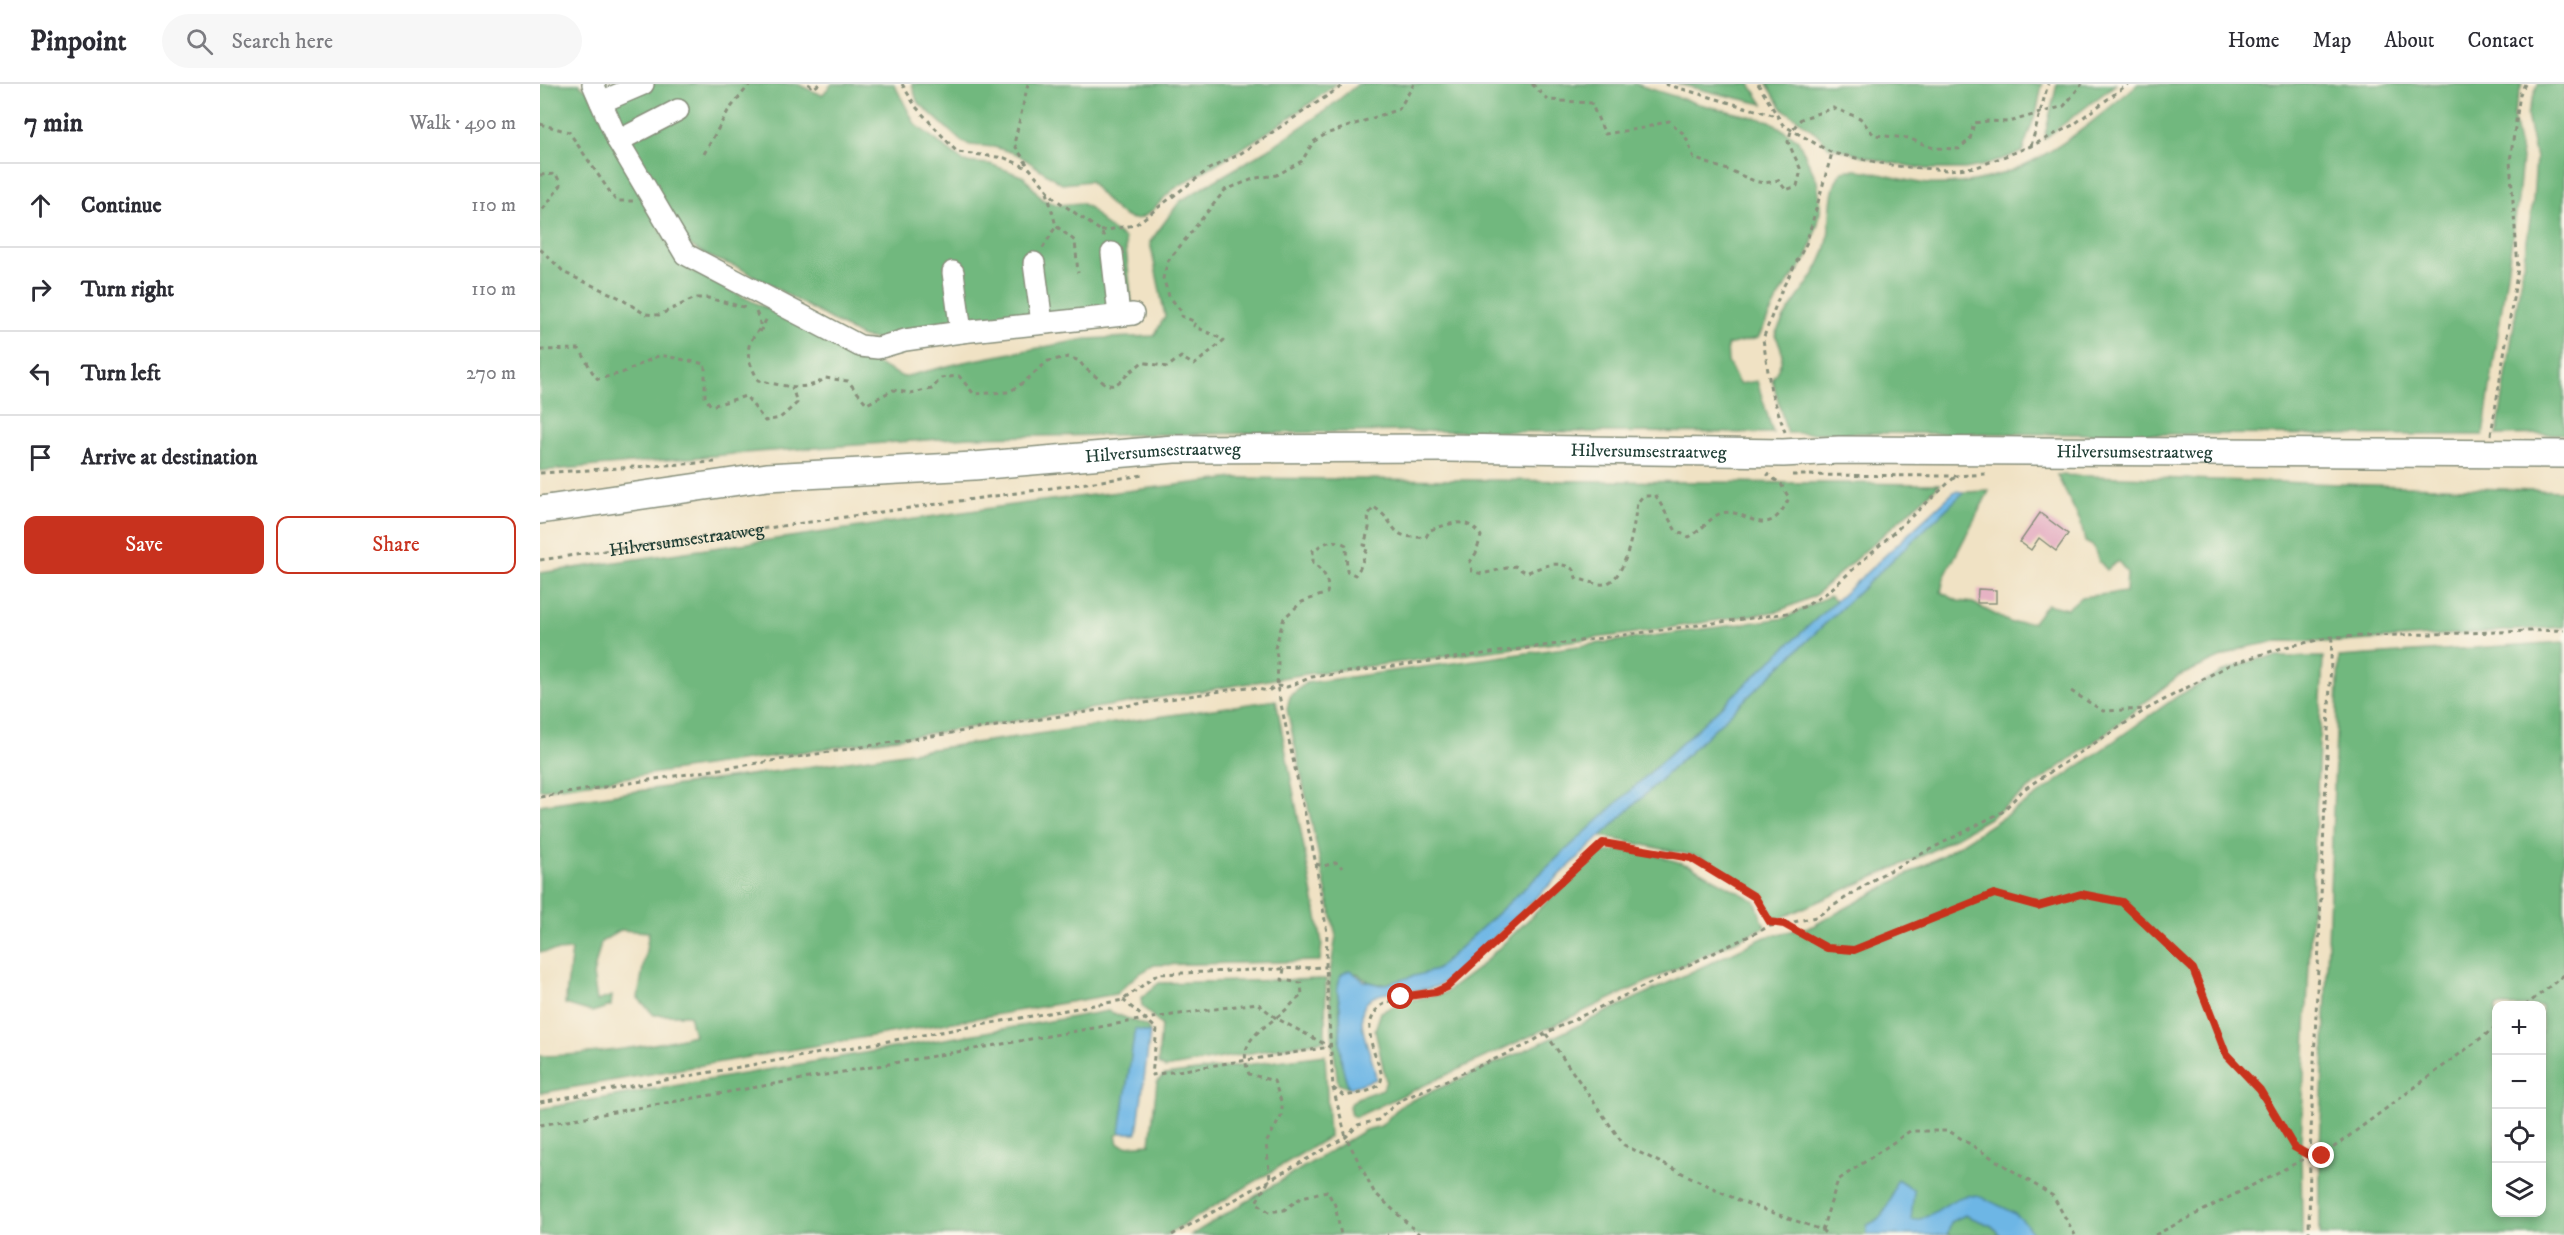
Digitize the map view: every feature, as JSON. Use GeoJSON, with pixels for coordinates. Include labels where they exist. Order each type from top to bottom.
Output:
{"type":"FeatureCollection","features":[{"type":"Feature","properties":{"kind":"main road","name":"Hilversumsestraatweg"},"geometry":{"type":"LineString","coordinates":[[540,510],[767,477],[974,466],[1174,449],[1447,448],[1783,453],[1839,450],[2564,454]]}},
{"type":"Feature","properties":{"kind":"main road","name":"Hilversumsestraatweg"},"geometry":{"type":"LineString","coordinates":[[540,498],[733,482]]}},
{"type":"Feature","properties":{"kind":"lane"},"geometry":{"type":"LineString","coordinates":[[643,84],[597,93],[618,141],[685,254],[860,346],[878,348],[905,340],[961,332],[1126,315],[1112,253]]}},
{"type":"Feature","properties":{"kind":"lane"},"geometry":{"type":"LineString","coordinates":[[618,141],[678,110]]}},
{"type":"Feature","properties":{"kind":"lane"},"geometry":{"type":"LineString","coordinates":[[1034,263],[1042,322]]}},
{"type":"Feature","properties":{"kind":"lane"},"geometry":{"type":"LineString","coordinates":[[953,272],[961,332]]}},
{"type":"Feature","properties":{"kind":"path"},"geometry":{"type":"LineString","coordinates":[[704,154],[728,111],[750,84]]}},
{"type":"Feature","properties":{"kind":"path"},"geometry":{"type":"LineString","coordinates":[[808,84],[814,88],[819,84]]}},
{"type":"Feature","properties":{"kind":"path"},"geometry":{"type":"LineString","coordinates":[[902,84],[916,107],[957,152],[1005,158],[1030,169]]}},
{"type":"Feature","properties":{"kind":"path"},"geometry":{"type":"LineString","coordinates":[[1028,84],[1014,144],[1030,169],[1055,199],[1101,231],[1112,253]]}},
{"type":"Feature","properties":{"kind":"path"},"geometry":{"type":"LineString","coordinates":[[1101,231],[1135,225],[1209,169],[1238,154],[1345,84]]}},
{"type":"Feature","properties":{"kind":"path"},"geometry":{"type":"LineString","coordinates":[[1532,84],[1548,100],[1591,102],[1605,134],[1669,121],[1685,135],[1694,158],[1748,180],[1766,184],[1778,180],[1786,190],[1797,186],[1801,170],[1788,142],[1791,131],[1801,119],[1833,108],[1860,118],[1874,135],[1908,138],[1933,148],[1959,149],[1970,140],[1974,123],[2008,122],[2064,106],[2082,84]]}},
{"type":"Feature","properties":{"kind":"path"},"geometry":{"type":"LineString","coordinates":[[1665,84],[1778,116]]}},
{"type":"Feature","properties":{"kind":"path"},"geometry":{"type":"LineString","coordinates":[[1758,84],[1783,125],[1832,153],[1896,166],[1948,170],[1977,167],[2031,146],[2073,125],[2128,84]]}},
{"type":"Feature","properties":{"kind":"path"},"geometry":{"type":"LineString","coordinates":[[2031,146],[2048,84]]}},
{"type":"Feature","properties":{"kind":"path"},"geometry":{"type":"LineString","coordinates":[[2490,441],[2518,268],[2510,161],[2520,94],[2525,84]]}},
{"type":"Feature","properties":{"kind":"path"},"geometry":{"type":"LineString","coordinates":[[540,124],[569,132],[616,201],[634,201],[650,195]]}},
{"type":"Feature","properties":{"kind":"path"},"geometry":{"type":"LineString","coordinates":[[1787,439],[1771,391],[1763,339],[1782,289],[1806,244],[1832,153]]}},
{"type":"Feature","properties":{"kind":"path"},"geometry":{"type":"LineString","coordinates":[[540,175],[556,174],[561,185],[540,213]]}},
{"type":"Feature","properties":{"kind":"path"},"geometry":{"type":"LineString","coordinates":[[1047,190],[1056,226],[1075,241],[1078,273]]}},
{"type":"Feature","properties":{"kind":"path"},"geometry":{"type":"LineString","coordinates":[[1034,263],[1056,226]]}},
{"type":"Feature","properties":{"kind":"path"},"geometry":{"type":"LineString","coordinates":[[540,249],[565,273],[618,297],[645,314],[659,315],[695,298],[708,298],[744,308]]}},
{"type":"Feature","properties":{"kind":"path"},"geometry":{"type":"LineString","coordinates":[[540,350],[579,349],[588,361],[590,371],[598,380],[622,373],[660,355],[705,364],[705,397],[711,406],[746,396],[765,421],[780,418],[797,403],[792,386]]}},
{"type":"Feature","properties":{"kind":"path","name":"Hilversumsestraatweg"},"geometry":{"type":"LineString","coordinates":[[540,560],[1149,474]]}},
{"type":"Feature","properties":{"kind":"path"},"geometry":{"type":"LineString","coordinates":[[1420,1235],[1374,1192],[1346,1137],[1333,1088],[1326,967],[1327,933],[1316,864],[1277,686],[1278,661],[1275,648],[1284,618],[1302,602],[1327,593],[1329,585],[1323,569],[1313,563],[1313,550],[1329,540],[1338,540],[1346,544],[1345,566],[1347,572],[1355,575],[1368,546],[1364,545],[1369,528],[1368,515],[1374,507],[1383,513],[1398,536],[1408,538],[1426,537],[1430,530],[1454,523],[1465,523],[1474,527],[1481,537],[1470,562],[1472,571],[1490,573],[1515,566],[1526,573],[1550,564],[1563,563],[1574,570],[1576,578],[1604,584],[1614,579],[1623,566],[1637,503],[1643,496],[1656,496],[1676,531],[1689,537],[1701,531],[1719,514],[1735,513],[1756,523],[1771,520],[1783,511],[1789,498],[1781,484],[1767,474]]}},
{"type":"Feature","properties":{"kind":"path"},"geometry":{"type":"LineString","coordinates":[[540,797],[1247,687],[1268,691],[1277,686],[1287,687],[1312,677],[1788,613],[1806,606],[1828,592],[1956,476]]}},
{"type":"Feature","properties":{"kind":"path"},"geometry":{"type":"LineString","coordinates":[[1172,1235],[1346,1137],[1358,1125],[1378,1120],[1399,1101],[1527,1045],[1546,1033],[1770,926],[1816,917],[1881,876],[2002,812],[2024,789],[2147,709],[2229,665],[2285,647],[2332,637],[2564,630]]}},
{"type":"Feature","properties":{"kind":"path"},"geometry":{"type":"LineString","coordinates":[[2309,1235],[2310,1156],[2332,637]]}},
{"type":"Feature","properties":{"kind":"path"},"geometry":{"type":"LineString","coordinates":[[2071,691],[2103,711],[2147,709]]}},
{"type":"Feature","properties":{"kind":"path"},"geometry":{"type":"LineString","coordinates":[[1333,1088],[1344,1096],[1376,1089],[1381,1084],[1382,1075],[1369,1029],[1378,1008],[1394,1000],[1436,992],[1447,987],[1603,843],[1691,858],[1755,897],[1770,922],[1784,924],[1827,948],[1854,950],[1994,894],[2038,906],[2081,894],[2122,902],[2193,969],[2226,1054],[2260,1090],[2294,1147],[2310,1156]]}},
{"type":"Feature","properties":{"kind":"path"},"geometry":{"type":"LineString","coordinates":[[1316,864],[1324,866],[1338,862],[1342,868]]}},
{"type":"Feature","properties":{"kind":"path"},"geometry":{"type":"LineString","coordinates":[[540,1102],[1123,1000],[1158,974],[1326,967]]}},
{"type":"Feature","properties":{"kind":"path"},"geometry":{"type":"LineString","coordinates":[[1284,969],[1282,980],[1301,983],[1302,995],[1276,1018],[1259,1029],[1246,1049],[1245,1060],[1249,1074],[1274,1081],[1282,1104],[1282,1115],[1266,1143],[1270,1179],[1256,1202],[1269,1212],[1284,1210],[1302,1197],[1327,1191],[1335,1205],[1341,1235]]}},
{"type":"Feature","properties":{"kind":"path"},"geometry":{"type":"LineString","coordinates":[[2530,1001],[2564,975]]}},
{"type":"Feature","properties":{"kind":"path"},"geometry":{"type":"LineString","coordinates":[[1123,1000],[1157,1029],[1152,1075],[1330,1047]]}},
{"type":"Feature","properties":{"kind":"path"},"geometry":{"type":"LineString","coordinates":[[540,1125],[1145,1019],[1257,1003],[1276,1018],[1330,1047]]}},
{"type":"Feature","properties":{"kind":"path"},"geometry":{"type":"LineString","coordinates":[[2156,1235],[2310,1156],[2322,1156],[2492,1030]]}},
{"type":"Feature","properties":{"kind":"path"},"geometry":{"type":"LineString","coordinates":[[1546,1033],[1590,1101],[1624,1145],[1740,1201],[1822,1230],[1827,1235]]}},
{"type":"Feature","properties":{"kind":"path"},"geometry":{"type":"LineString","coordinates":[[1822,1230],[1838,1180],[1910,1131],[1949,1131],[2053,1197],[2075,1235]]}},
{"type":"Feature","properties":{"kind":"green space"},"geometry":{"type":"Polygon","coordinates":[[[540,84],[579,84],[588,91],[678,264],[903,377],[964,362],[1086,339],[1154,336],[1165,316],[1150,242],[1180,201],[1267,150],[1326,110],[1358,84],[1635,84],[1699,104],[1770,121],[1798,140],[1817,181],[1821,206],[1807,258],[1781,292],[1758,338],[1727,345],[1728,362],[1739,384],[1757,381],[1773,433],[1409,431],[969,437],[540,471],[540,84]]]}},
{"type":"Feature","properties":{"kind":"green space"},"geometry":{"type":"Polygon","coordinates":[[[600,84],[797,84],[822,95],[832,84],[894,84],[915,124],[964,162],[990,164],[1024,177],[1043,200],[1059,205],[1081,203],[1090,208],[1103,223],[1125,239],[1132,306],[880,340],[862,337],[740,268],[710,257],[691,246],[626,144],[600,84]]]}},
{"type":"Feature","properties":{"kind":"green space"},"geometry":{"type":"Polygon","coordinates":[[[912,84],[1336,84],[1277,126],[1174,189],[1146,215],[1135,219],[1117,210],[1090,181],[1062,184],[1017,154],[994,147],[970,145],[961,141],[917,101],[912,84]]]}},
{"type":"Feature","properties":{"kind":"green space"},"geometry":{"type":"Polygon","coordinates":[[[1677,84],[1750,84],[1763,104],[1677,84]]]}},
{"type":"Feature","properties":{"kind":"green space"},"geometry":{"type":"Polygon","coordinates":[[[1767,84],[2042,84],[2037,110],[2022,152],[1986,165],[1965,169],[1926,169],[1882,161],[1828,146],[1816,133],[1782,108],[1767,84]]]}},
{"type":"Feature","properties":{"kind":"green space"},"geometry":{"type":"Polygon","coordinates":[[[2057,84],[2116,84],[2044,139],[2057,84]]]}},
{"type":"Feature","properties":{"kind":"green space"},"geometry":{"type":"Polygon","coordinates":[[[2138,84],[2522,84],[2513,115],[2522,158],[2518,199],[2483,435],[1787,433],[1772,379],[1782,358],[1781,347],[1775,335],[1822,259],[1828,237],[1834,188],[1842,171],[1873,172],[1928,184],[1960,183],[1990,178],[2042,156],[2090,123],[2138,84]]]}},
{"type":"Feature","properties":{"kind":"green space"},"geometry":{"type":"Polygon","coordinates":[[[2538,84],[2564,84],[2564,434],[2497,435],[2533,201],[2536,158],[2527,115],[2538,84]]]}},
{"type":"Feature","properties":{"kind":"green space"},"geometry":{"type":"Polygon","coordinates":[[[2057,475],[2564,491],[2564,627],[2340,642],[2279,641],[2242,648],[2177,677],[2109,731],[1989,818],[1928,853],[1774,921],[1761,893],[1701,857],[1601,836],[1964,492],[1989,491],[1944,578],[1941,592],[1958,601],[1973,603],[2011,623],[2033,622],[2047,604],[2067,609],[2081,597],[2126,592],[2127,572],[2118,561],[2107,570],[2099,561],[2093,546],[2085,542],[2081,523],[2057,475]]]}},
{"type":"Feature","properties":{"kind":"green space"},"geometry":{"type":"Polygon","coordinates":[[[1235,478],[1940,484],[1814,596],[1779,611],[1628,634],[1306,674],[1008,722],[540,790],[540,573],[1026,503],[1235,478]]]}},
{"type":"Feature","properties":{"kind":"green space"},"geometry":{"type":"Polygon","coordinates":[[[1829,596],[1836,601],[1436,970],[1406,981],[1384,984],[1365,980],[1357,973],[1337,989],[1342,1062],[1349,1088],[1338,1084],[1329,979],[1336,936],[1287,709],[1290,696],[1306,683],[1785,618],[1829,596]]]}},
{"type":"Feature","properties":{"kind":"green space"},"geometry":{"type":"Polygon","coordinates":[[[2564,642],[2564,1235],[2320,1235],[2320,1149],[2339,657],[2564,642]]]}},
{"type":"Feature","properties":{"kind":"green space"},"geometry":{"type":"Polygon","coordinates":[[[2323,657],[2301,1140],[2302,1235],[2033,1235],[1955,1200],[1922,1220],[1910,1220],[1897,1180],[1890,1200],[1879,1218],[1867,1225],[1867,1235],[1191,1235],[1365,1130],[1381,1126],[1401,1105],[1539,1044],[1765,937],[1813,926],[1945,854],[2032,799],[2178,696],[2225,671],[2257,659],[2323,657]]]}},
{"type":"Feature","properties":{"kind":"green space"},"geometry":{"type":"Polygon","coordinates":[[[1276,700],[1322,943],[1320,961],[1154,965],[1137,975],[1116,994],[540,1093],[540,1056],[618,1050],[694,1035],[689,1015],[654,1015],[638,998],[649,932],[620,930],[601,942],[593,975],[597,1001],[612,996],[611,1006],[592,1012],[565,1004],[572,950],[540,952],[540,805],[1276,700]]]}},
{"type":"Feature","properties":{"kind":"green space"},"geometry":{"type":"Polygon","coordinates":[[[1619,850],[1648,853],[1691,866],[1755,901],[1765,927],[1356,1117],[1351,1115],[1349,1106],[1357,1098],[1383,1089],[1386,1081],[1375,1030],[1381,1012],[1402,1002],[1445,993],[1477,969],[1596,855],[1619,850]]]}},
{"type":"Feature","properties":{"kind":"green space"},"geometry":{"type":"Polygon","coordinates":[[[1326,979],[1325,1040],[1165,1068],[1158,1064],[1161,1025],[1142,1006],[1141,998],[1159,983],[1326,979]]]}},
{"type":"Feature","properties":{"kind":"green space"},"geometry":{"type":"Polygon","coordinates":[[[1108,1011],[1147,1026],[1150,1033],[1135,1030],[1120,1133],[1116,1136],[1118,1144],[1126,1146],[1150,1144],[1157,1082],[1164,1075],[1325,1055],[1329,1137],[1166,1235],[540,1235],[540,1109],[1108,1011]]]}},
{"type":"Feature","properties":{"kind":"green space"},"geometry":{"type":"Polygon","coordinates":[[[1965,1215],[1992,1226],[2000,1235],[1947,1235],[1951,1222],[1965,1215]]]}},
{"type":"Feature","properties":{"kind":"water"},"geometry":{"type":"Polygon","coordinates":[[[1955,491],[1964,492],[1466,964],[1437,986],[1381,994],[1371,998],[1365,1005],[1362,1024],[1376,1079],[1349,1088],[1342,1065],[1340,1047],[1340,1007],[1337,985],[1342,974],[1350,970],[1364,981],[1381,985],[1436,970],[1955,491]]]}},
{"type":"Feature","properties":{"kind":"water"},"geometry":{"type":"Polygon","coordinates":[[[1135,1029],[1150,1033],[1137,1133],[1120,1133],[1135,1029]]]}},
{"type":"Feature","properties":{"kind":"water"},"geometry":{"type":"Polygon","coordinates":[[[1897,1179],[1914,1190],[1911,1220],[1927,1216],[1959,1198],[1976,1196],[2014,1213],[2033,1234],[2000,1235],[1992,1226],[1965,1215],[1951,1222],[1947,1235],[1867,1235],[1867,1225],[1880,1218],[1884,1212],[1897,1179]]]}},
{"type":"Feature","properties":{"kind":"building"},"geometry":{"type":"Polygon","coordinates":[[[2040,513],[2068,534],[2056,551],[2039,538],[2031,550],[2020,542],[2040,513]]]}},
{"type":"Feature","properties":{"kind":"building"},"geometry":{"type":"Polygon","coordinates":[[[1978,589],[1996,590],[1996,603],[1977,603],[1978,589]]]}},
{"type":"Feature","properties":{"kind":"route"},"geometry":{"type":"LineString","coordinates":[[1401,997],[1436,992],[1447,987],[1603,843],[1691,858],[1755,897],[1770,922],[1784,924],[1827,948],[1854,950],[1994,894],[2038,906],[2081,894],[2122,902],[2193,969],[2226,1054],[2260,1090],[2294,1147],[2310,1156],[2322,1156]]}}]}
